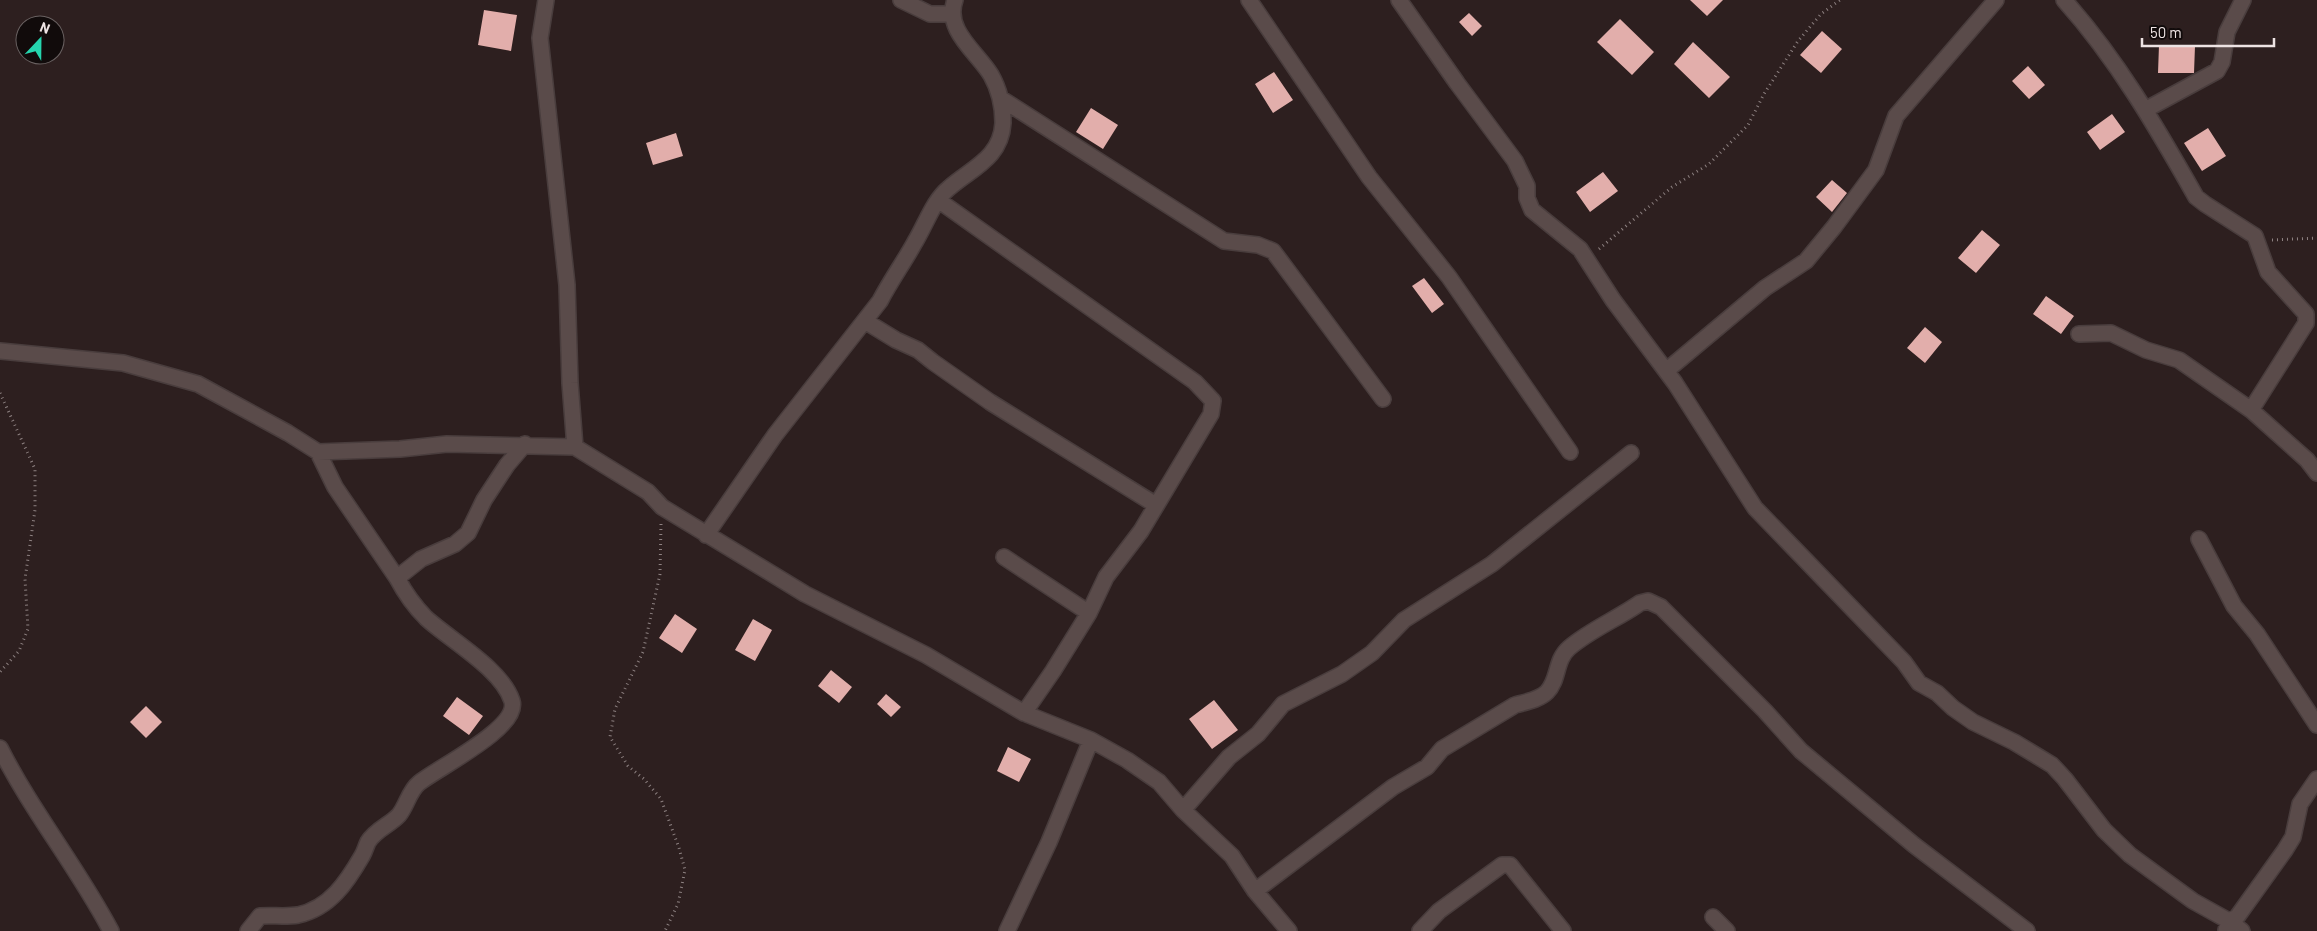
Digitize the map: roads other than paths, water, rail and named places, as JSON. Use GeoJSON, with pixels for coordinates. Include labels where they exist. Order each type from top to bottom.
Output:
{"type":"FeatureCollection","features":[{"type":"Feature","properties":{"kind":"street"},"geometry":{"type":"LineString","coordinates":[[546,0],[540,38],[567,284],[570,383],[575,447]]}},
{"type":"Feature","properties":{"kind":"street"},"geometry":{"type":"LineString","coordinates":[[706,535],[775,435],[880,301],[938,200],[948,189],[985,161],[998,144],[1003,124],[1000,98],[992,77],[957,31],[954,7],[930,14],[900,0]]}},
{"type":"Feature","properties":{"kind":"street"},"geometry":{"type":"LineString","coordinates":[[1249,0],[1369,177],[1449,277],[1570,452]]}},
{"type":"Feature","properties":{"kind":"street"},"geometry":{"type":"LineString","coordinates":[[1398,0],[1515,161],[1526,186],[1532,210],[1580,249],[1613,300],[1666,371],[1755,508],[1904,662],[1919,683],[1937,694],[1973,722],[2014,742],[2052,765],[2104,830],[2130,855],[2227,926],[2242,931]]}},
{"type":"Feature","properties":{"kind":"street"},"geometry":{"type":"LineString","coordinates":[[1666,371],[1765,288],[1806,261],[1834,228],[1876,170],[1896,116],[1996,0]]}},
{"type":"Feature","properties":{"kind":"street"},"geometry":{"type":"LineString","coordinates":[[2064,0],[2107,52],[2145,110],[2199,200],[2255,236],[2259,241],[2268,272],[2306,314],[2306,323],[2251,410]]}},
{"type":"Feature","properties":{"kind":"street"},"geometry":{"type":"LineString","coordinates":[[2145,110],[2217,71],[2222,62],[2227,32],[2243,0]]}},
{"type":"Feature","properties":{"kind":"street"},"geometry":{"type":"LineString","coordinates":[[1000,98],[1224,241],[1258,244],[1273,251],[1383,399]]}},
{"type":"Feature","properties":{"kind":"street"},"geometry":{"type":"LineString","coordinates":[[938,200],[1195,382],[1212,401],[1211,414],[1141,530],[1106,577],[1089,613],[1024,713]]}},
{"type":"Feature","properties":{"kind":"street"},"geometry":{"type":"LineString","coordinates":[[865,321],[896,340],[918,350],[990,402],[1156,505]]}},
{"type":"Feature","properties":{"kind":"street"},"geometry":{"type":"LineString","coordinates":[[2080,334],[2111,333],[2146,350],[2180,360],[2251,410],[2307,460],[2317,473]]}},
{"type":"Feature","properties":{"kind":"street"},"geometry":{"type":"LineString","coordinates":[[0,350],[123,362],[198,384],[288,432],[318,452],[335,487],[397,578],[413,605],[427,619],[476,657],[503,685],[513,702],[512,712],[505,724],[469,751],[417,784],[409,796],[404,809],[368,842],[344,886],[335,895],[309,912],[296,915],[260,916],[248,931]]}},
{"type":"Feature","properties":{"kind":"street"},"geometry":{"type":"LineString","coordinates":[[318,452],[400,449],[448,444],[525,444],[575,447],[648,492],[662,507],[805,594],[926,655],[1024,713],[1091,740],[1127,760],[1159,782],[1183,810],[1232,856],[1255,891],[1288,931]]}},
{"type":"Feature","properties":{"kind":"street"},"geometry":{"type":"LineString","coordinates":[[397,578],[421,559],[455,544],[468,533],[489,492],[506,465],[525,444]]}},
{"type":"Feature","properties":{"kind":"street"},"geometry":{"type":"LineString","coordinates":[[1183,810],[1229,757],[1258,734],[1283,704],[1342,674],[1372,653],[1404,620],[1492,564],[1632,453]]}},
{"type":"Feature","properties":{"kind":"street"},"geometry":{"type":"LineString","coordinates":[[2199,539],[2234,606],[2257,634],[2317,725]]}},
{"type":"Feature","properties":{"kind":"street"},"geometry":{"type":"LineString","coordinates":[[1004,557],[1089,613]]}},
{"type":"Feature","properties":{"kind":"street"},"geometry":{"type":"LineString","coordinates":[[1255,891],[1393,787],[1427,767],[1442,749],[1515,705],[1528,702],[1547,692],[1558,664],[1570,648],[1640,603],[1648,601],[1661,607],[1765,711],[1801,751],[1831,778],[1914,845],[2027,931]]}},
{"type":"Feature","properties":{"kind":"street"},"geometry":{"type":"LineString","coordinates":[[1007,931],[1049,842],[1091,740]]}},
{"type":"Feature","properties":{"kind":"street"},"geometry":{"type":"LineString","coordinates":[[0,748],[15,777],[94,899],[111,931]]}},
{"type":"Feature","properties":{"kind":"street"},"geometry":{"type":"LineString","coordinates":[[2227,926],[2237,916],[2285,850],[2293,836],[2300,804],[2317,779]]}},
{"type":"Feature","properties":{"kind":"street"},"geometry":{"type":"LineString","coordinates":[[1420,931],[1439,910],[1502,865],[1510,865],[1563,931]]}},
{"type":"Feature","properties":{"kind":"street"},"geometry":{"type":"LineString","coordinates":[[1713,917],[1727,931]]}}]}
